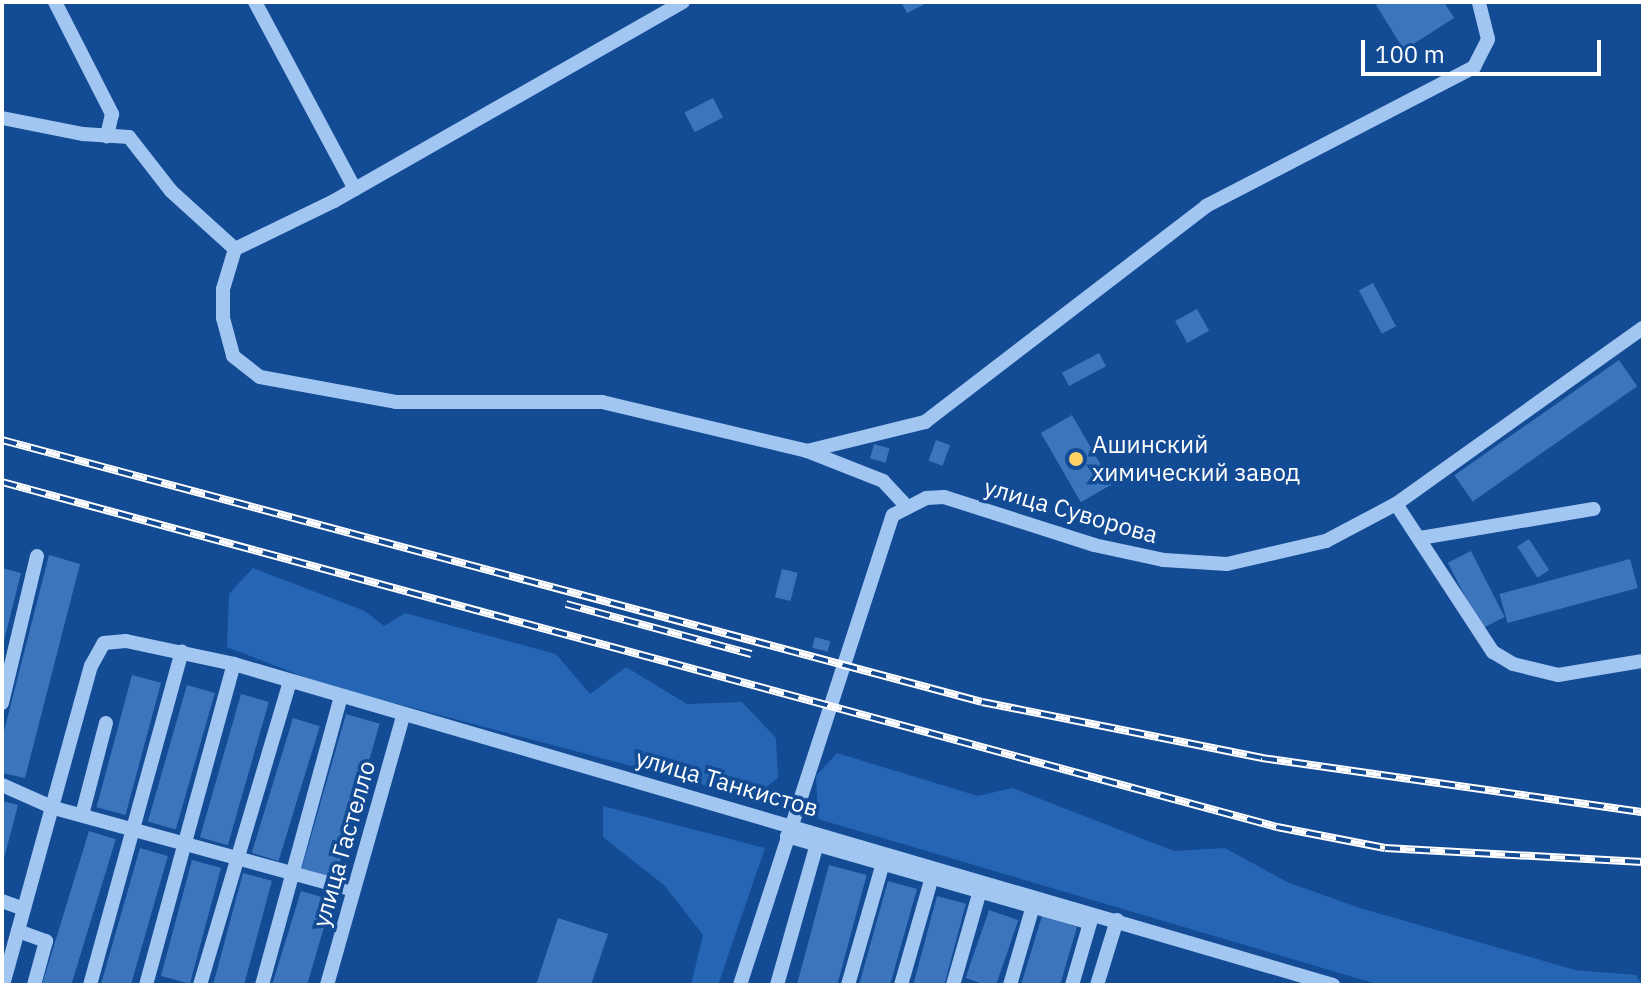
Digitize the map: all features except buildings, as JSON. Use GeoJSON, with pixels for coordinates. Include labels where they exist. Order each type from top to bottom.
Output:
{"type":"FeatureCollection","features":[{"type":"Feature","properties":{"kind":"street"},"geometry":{"type":"LineString","coordinates":[[55,2],[112,114],[107,136]]}},
{"type":"Feature","properties":{"kind":"street"},"geometry":{"type":"LineString","coordinates":[[255,2],[355,189]]}},
{"type":"Feature","properties":{"kind":"street"},"geometry":{"type":"LineString","coordinates":[[683,2],[355,189],[235,249],[223,289],[223,318],[233,356],[260,377],[396,402],[602,402],[807,451],[883,481],[906,506],[893,515],[886,530],[847,668],[789,830],[740,985]]}},
{"type":"Feature","properties":{"kind":"street"},"geometry":{"type":"LineString","coordinates":[[807,451],[925,422],[1206,206],[1474,67],[1488,39],[1479,2]]}},
{"type":"Feature","properties":{"kind":"street"},"geometry":{"type":"LineString","coordinates":[[2,118],[129,137],[171,191],[235,249]]}},
{"type":"Feature","properties":{"kind":"street","name":"улица Суворова"},"geometry":{"type":"LineString","coordinates":[[906,506],[944,497],[1094,545],[1164,560],[1227,564],[1326,541],[1396,504],[1643,328]]}},
{"type":"Feature","properties":{"kind":"street"},"geometry":{"type":"LineString","coordinates":[[1396,504],[1476,632],[1513,664],[1558,675],[1643,661]]}},
{"type":"Feature","properties":{"kind":"street"},"geometry":{"type":"LineString","coordinates":[[1420,538],[1594,509]]}},
{"type":"Feature","properties":{"kind":"street"},"geometry":{"type":"LineString","coordinates":[[2,703],[37,556]]}},
{"type":"Feature","properties":{"kind":"street","name":"улица Танкистов"},"geometry":{"type":"LineString","coordinates":[[54,808],[91,666],[104,643],[126,641],[234,664],[340,699],[789,830],[1117,920],[1333,985]]}},
{"type":"Feature","properties":{"kind":"street"},"geometry":{"type":"LineString","coordinates":[[90,985],[182,651]]}},
{"type":"Feature","properties":{"kind":"street"},"geometry":{"type":"LineString","coordinates":[[146,985],[234,664]]}},
{"type":"Feature","properties":{"kind":"street"},"geometry":{"type":"LineString","coordinates":[[200,985],[289,684]]}},
{"type":"Feature","properties":{"kind":"street"},"geometry":{"type":"LineString","coordinates":[[262,985],[340,699]]}},
{"type":"Feature","properties":{"kind":"street","name":"улица Гастелло"},"geometry":{"type":"LineString","coordinates":[[327,985],[403,716]]}},
{"type":"Feature","properties":{"kind":"street"},"geometry":{"type":"LineString","coordinates":[[82,815],[106,723]]}},
{"type":"Feature","properties":{"kind":"street"},"geometry":{"type":"LineString","coordinates":[[2,785],[54,808],[353,890]]}},
{"type":"Feature","properties":{"kind":"street"},"geometry":{"type":"LineString","coordinates":[[3,985],[54,808]]}},
{"type":"Feature","properties":{"kind":"street"},"geometry":{"type":"LineString","coordinates":[[789,830],[817,844],[1090,923],[1072,985]]}},
{"type":"Feature","properties":{"kind":"street"},"geometry":{"type":"LineString","coordinates":[[777,985],[817,844]]}},
{"type":"Feature","properties":{"kind":"street"},"geometry":{"type":"LineString","coordinates":[[848,985],[883,863]]}},
{"type":"Feature","properties":{"kind":"street"},"geometry":{"type":"LineString","coordinates":[[901,985],[932,877]]}},
{"type":"Feature","properties":{"kind":"street"},"geometry":{"type":"LineString","coordinates":[[953,985],[980,891]]}},
{"type":"Feature","properties":{"kind":"street"},"geometry":{"type":"LineString","coordinates":[[2,901],[24,909]]}},
{"type":"Feature","properties":{"kind":"street"},"geometry":{"type":"LineString","coordinates":[[1010,985],[1033,906]]}},
{"type":"Feature","properties":{"kind":"street"},"geometry":{"type":"LineString","coordinates":[[1097,985],[1117,920]]}},
{"type":"Feature","properties":{"kind":"street"},"geometry":{"type":"LineString","coordinates":[[18,931],[46,941],[34,985]]}},
{"type":"Feature","properties":{"kind":"shaded area"},"geometry":{"type":"Polygon","coordinates":[[[253,568],[365,611],[384,626],[405,613],[556,654],[590,694],[626,667],[687,704],[742,702],[776,738],[778,778],[752,798],[319,683],[227,647],[229,594],[253,568]]]}},
{"type":"Feature","properties":{"kind":"shaded area"},"geometry":{"type":"Polygon","coordinates":[[[837,753],[978,796],[1012,788],[1174,851],[1225,848],[1287,882],[1360,908],[1575,970],[1636,975],[1642,985],[1380,985],[818,819],[816,776],[837,753]]]}},
{"type":"Feature","properties":{"kind":"shaded area"},"geometry":{"type":"Polygon","coordinates":[[[603,806],[765,848],[718,985],[691,985],[703,935],[665,886],[603,837],[603,806]]]}},
{"type":"Feature","properties":{"kind":"railway"},"geometry":{"type":"LineString","coordinates":[[2,440],[982,702],[1262,758],[1643,812]]}},
{"type":"Feature","properties":{"kind":"railway"},"geometry":{"type":"LineString","coordinates":[[2,482],[1277,827],[1385,848],[1643,862]]}},
{"type":"Feature","properties":{"kind":"railway"},"geometry":{"type":"LineString","coordinates":[[566,604],[751,654]]}},
{"type":"Feature","properties":{"kind":"place","name":"Ашинский химический завод"},"geometry":{"type":"Point","coordinates":[1076,459]}}]}
